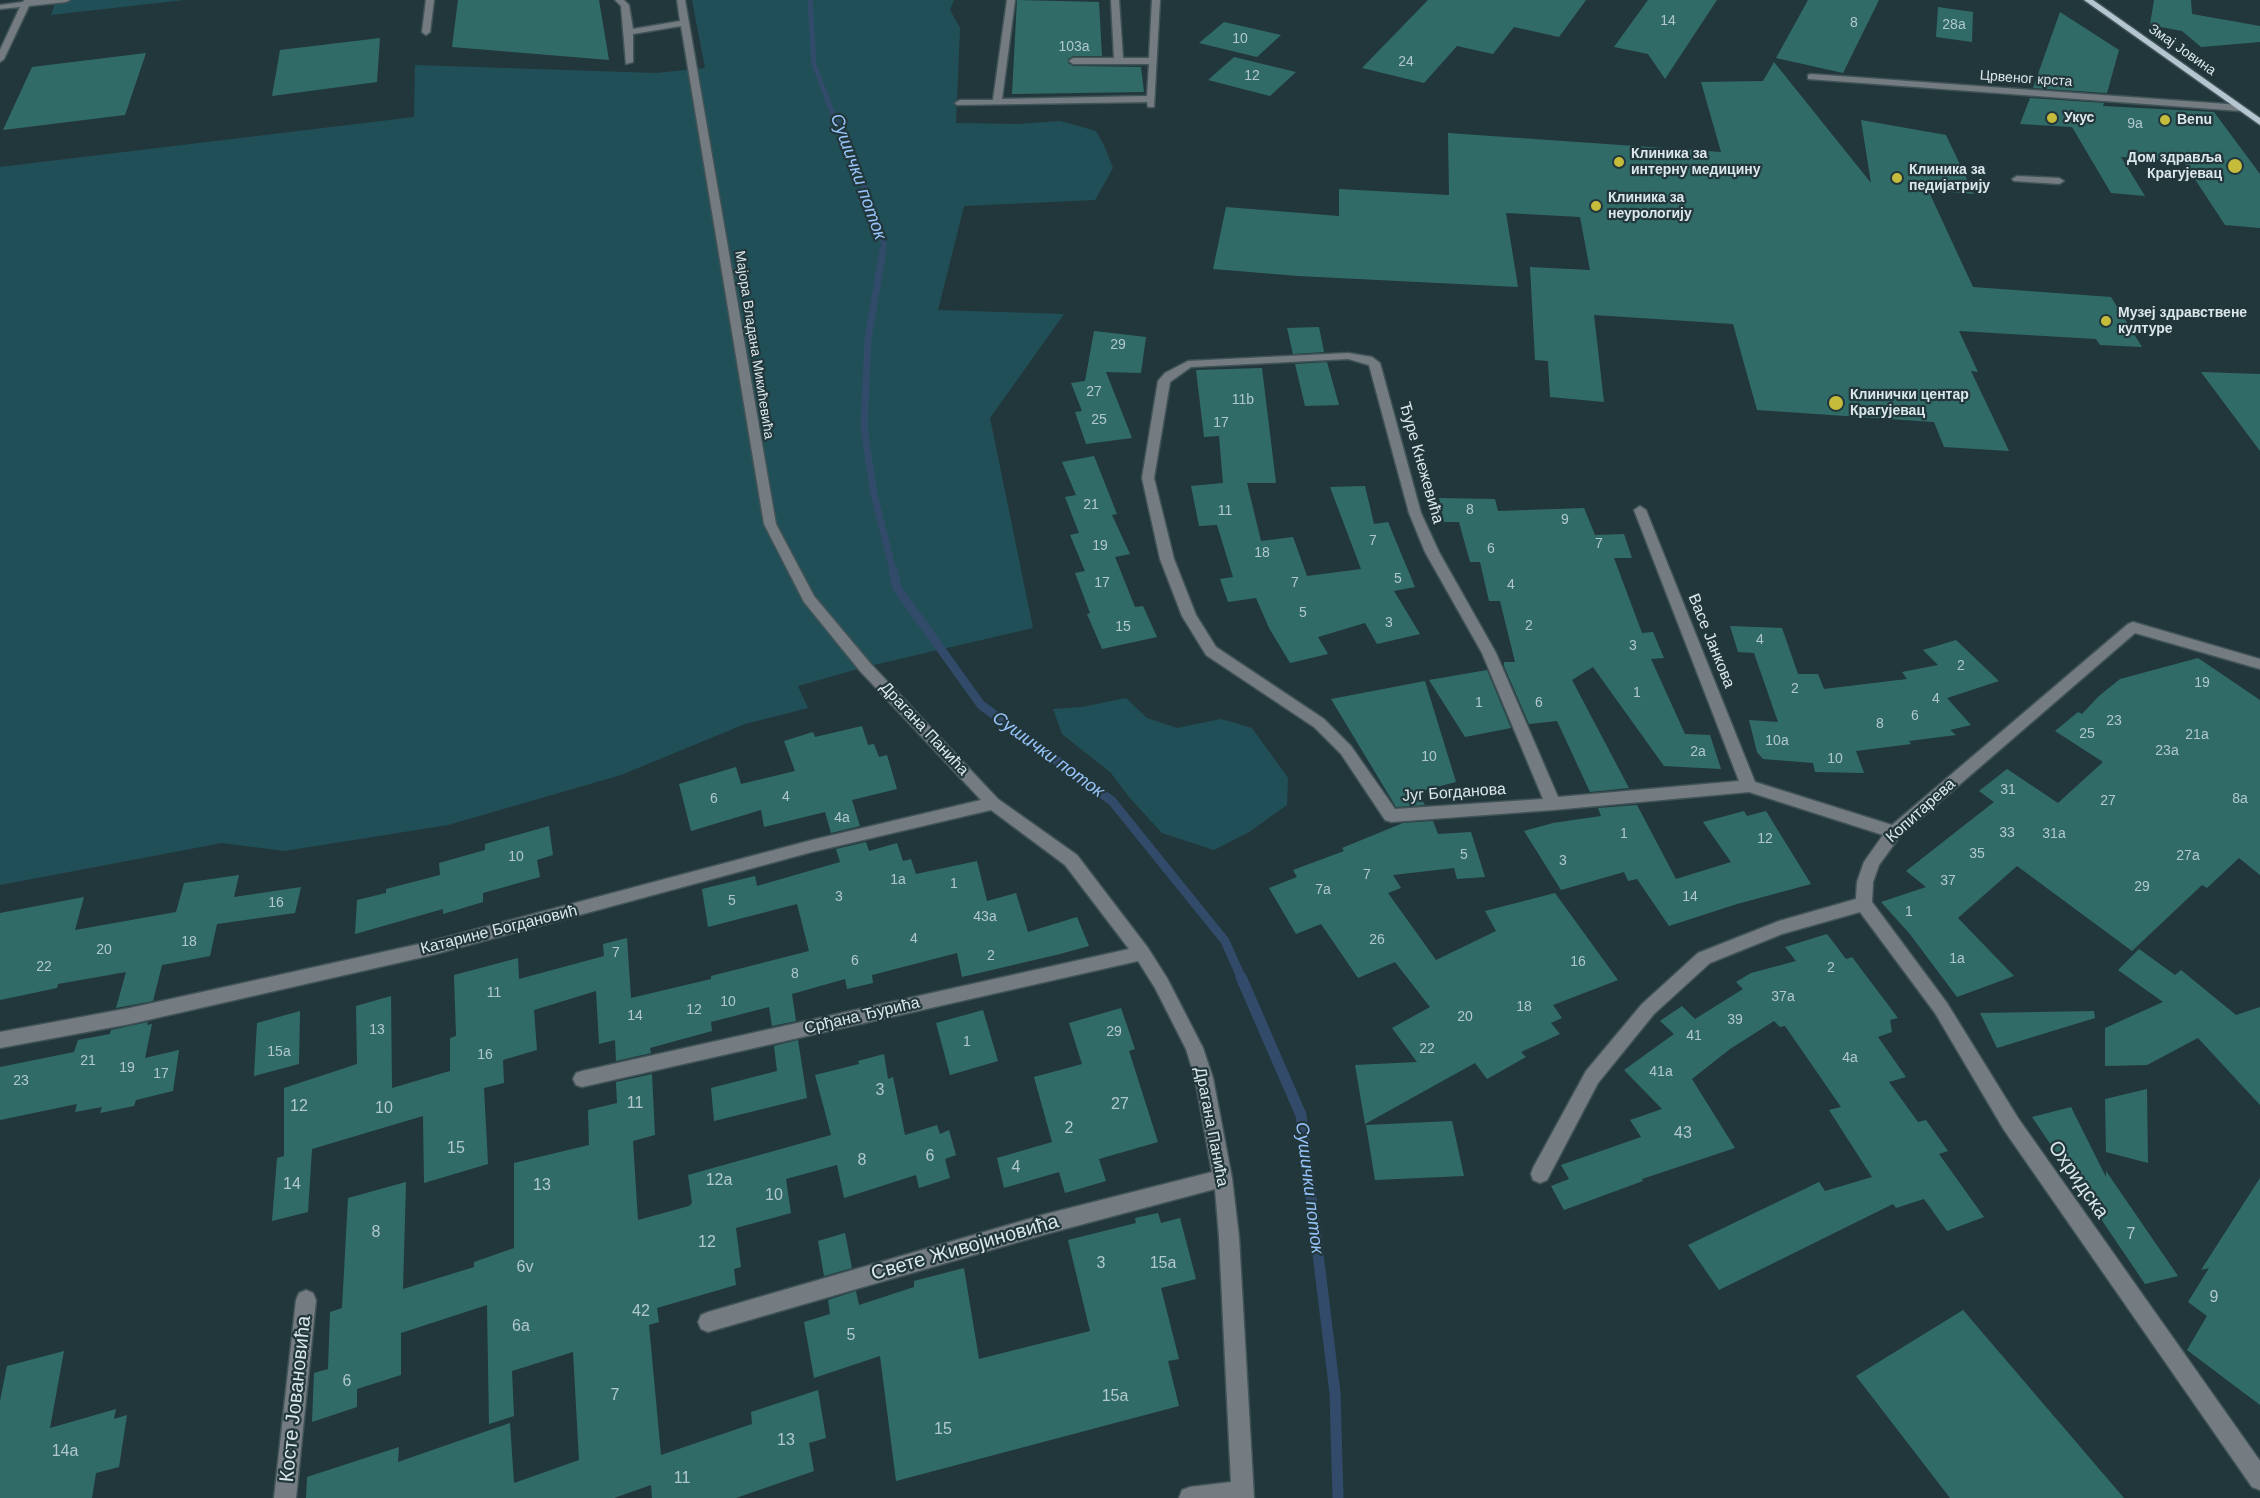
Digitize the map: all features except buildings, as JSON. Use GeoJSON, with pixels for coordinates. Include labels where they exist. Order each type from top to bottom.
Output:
{"type":"FeatureCollection","features":[{"type":"Feature","properties":{"kind":"main road","name":"Змај Јовина"},"geometry":{"type":"LineString","coordinates":[[2088,0],[2260,122]]}},
{"type":"Feature","properties":{"kind":"street"},"geometry":{"type":"LineString","coordinates":[[0,7],[27,2],[66,0]]}},
{"type":"Feature","properties":{"kind":"street"},"geometry":{"type":"LineString","coordinates":[[426,32],[430,0]]}},
{"type":"Feature","properties":{"kind":"street"},"geometry":{"type":"LineString","coordinates":[[619,0],[625,5],[630,32],[629,62]]}},
{"type":"Feature","properties":{"kind":"street","name":"Мајора Владана Микићевића"},"geometry":{"type":"LineString","coordinates":[[681,0],[770,524],[809,598],[866,667]]}},
{"type":"Feature","properties":{"kind":"street"},"geometry":{"type":"LineString","coordinates":[[998,102],[1000,60],[1011,0]]}},
{"type":"Feature","properties":{"kind":"street"},"geometry":{"type":"LineString","coordinates":[[1115,0],[1119,61]]}},
{"type":"Feature","properties":{"kind":"street"},"geometry":{"type":"LineString","coordinates":[[960,103],[1151,102],[1156,0]]}},
{"type":"Feature","properties":{"kind":"street"},"geometry":{"type":"LineString","coordinates":[[0,59],[27,2]]}},
{"type":"Feature","properties":{"kind":"street"},"geometry":{"type":"LineString","coordinates":[[630,32],[685,23]]}},
{"type":"Feature","properties":{"kind":"street"},"geometry":{"type":"LineString","coordinates":[[1073,61],[1152,61]]}},
{"type":"Feature","properties":{"kind":"street","name":"Црвеног крста"},"geometry":{"type":"LineString","coordinates":[[1811,77],[2240,108]]}},
{"type":"Feature","properties":{"kind":"street"},"geometry":{"type":"LineString","coordinates":[[2017,179],[2059,181]]}},
{"type":"Feature","properties":{"kind":"street","name":"Ђуре Кнежевића"},"geometry":{"type":"LineString","coordinates":[[1188,364],[1348,356],[1368,359],[1374,363],[1415,513],[1432,552],[1489,653],[1553,804]]}},
{"type":"Feature","properties":{"kind":"street","name":"Југ Богданова"},"geometry":{"type":"LineString","coordinates":[[1188,364],[1175,370],[1164,381],[1149,478],[1167,559],[1189,616],[1211,651],[1319,723],[1346,750],[1391,816],[1749,786],[1894,832]]}},
{"type":"Feature","properties":{"kind":"street","name":"Васе Јанкова"},"geometry":{"type":"LineString","coordinates":[[1640,510],[1749,786]]}},
{"type":"Feature","properties":{"kind":"street","name":"Копитарева"},"geometry":{"type":"LineString","coordinates":[[1864,904],[1865,882],[1872,862],[1894,832],[2133,627],[2260,664]]}},
{"type":"Feature","properties":{"kind":"street","name":"Драгана Панића"},"geometry":{"type":"LineString","coordinates":[[866,667],[993,803],[1071,860],[1142,953],[1161,983],[1194,1048],[1204,1078],[1223,1178],[1230,1237],[1243,1495]]}},
{"type":"Feature","properties":{"kind":"street","name":"Катарине Богдановић"},"geometry":{"type":"LineString","coordinates":[[0,1040],[141,1013],[428,949],[812,846],[993,803]]}},
{"type":"Feature","properties":{"kind":"street"},"geometry":{"type":"LineString","coordinates":[[1540,1174],[1592,1077],[1648,1009],[1704,958],[1779,928],[1864,904]]}},
{"type":"Feature","properties":{"kind":"street","name":"Охридска"},"geometry":{"type":"LineString","coordinates":[[1864,904],[1941,1008],[2011,1124],[2260,1479]]}},
{"type":"Feature","properties":{"kind":"street","name":"Срђана Ђурића"},"geometry":{"type":"LineString","coordinates":[[582,1079],[1142,953]]}},
{"type":"Feature","properties":{"kind":"street","name":"Свете Живојиновића"},"geometry":{"type":"LineString","coordinates":[[708,1322],[1046,1224],[1223,1178]]}},
{"type":"Feature","properties":{"kind":"street","name":"Косте Јовановића"},"geometry":{"type":"LineString","coordinates":[[285,1498],[306,1300]]}},
{"type":"Feature","properties":{"kind":"street"},"geometry":{"type":"LineString","coordinates":[[1190,1498],[1243,1495]]}},
{"type":"Feature","properties":{"kind":"shaded area"},"geometry":{"type":"Polygon","coordinates":[[[184,0],[51,15],[56,1],[184,0]]]}},
{"type":"Feature","properties":{"kind":"shaded area"},"geometry":{"type":"Polygon","coordinates":[[[692,0],[954,0],[950,10],[960,28],[956,123],[1018,124],[1060,121],[1096,131],[1104,145],[1113,168],[1095,200],[964,206],[938,310],[1064,314],[990,418],[1033,628],[865,667],[798,686],[808,708],[745,724],[621,775],[448,825],[284,851],[222,843],[0,885],[0,167],[414,117],[415,65],[656,73],[705,68],[692,0]]]}},
{"type":"Feature","properties":{"kind":"shaded area"},"geometry":{"type":"Polygon","coordinates":[[[1126,698],[1147,718],[1177,728],[1221,719],[1252,728],[1288,778],[1287,805],[1249,832],[1214,850],[1162,833],[1129,797],[1111,773],[1062,734],[1053,709],[1082,707],[1126,698]]]}},
{"type":"Feature","properties":{"kind":"waterway","name":"Сушички поток"},"geometry":{"type":"LineString","coordinates":[[810,0],[814,64],[832,112],[855,159],[884,244],[883,252]]}},
{"type":"Feature","properties":{"kind":"waterway","name":"Сушички поток"},"geometry":{"type":"LineString","coordinates":[[883,250],[868,339],[864,428],[874,495],[893,571]]}},
{"type":"Feature","properties":{"kind":"waterway","name":"Сушички поток"},"geometry":{"type":"LineString","coordinates":[[893,570],[897,588],[981,705],[1112,801],[1225,941],[1242,979]]}},
{"type":"Feature","properties":{"kind":"waterway","name":"Сушички поток"},"geometry":{"type":"LineString","coordinates":[[1241,977],[1301,1115],[1335,1393],[1338,1498]]}},
{"type":"Feature","properties":{"kind":"place","name":"Укус"},"geometry":{"type":"Point","coordinates":[2052,118]}},
{"type":"Feature","properties":{"kind":"place","name":"Benu"},"geometry":{"type":"Point","coordinates":[2165,120]}},
{"type":"Feature","properties":{"kind":"place","name":"Клиника за интерну медицину"},"geometry":{"type":"Point","coordinates":[1619,162]}},
{"type":"Feature","properties":{"kind":"place","name":"Дом здравља Крагујевац"},"geometry":{"type":"Point","coordinates":[2235,166]}},
{"type":"Feature","properties":{"kind":"place","name":"Клиника за педијатрију"},"geometry":{"type":"Point","coordinates":[1897,178]}},
{"type":"Feature","properties":{"kind":"place","name":"Клиника за неурологију"},"geometry":{"type":"Point","coordinates":[1596,206]}},
{"type":"Feature","properties":{"kind":"place","name":"Музеј здравствене културе"},"geometry":{"type":"Point","coordinates":[2106,321]}},
{"type":"Feature","properties":{"kind":"place","name":"Клинички центар Крагујевац"},"geometry":{"type":"Point","coordinates":[1836,403]}}]}
